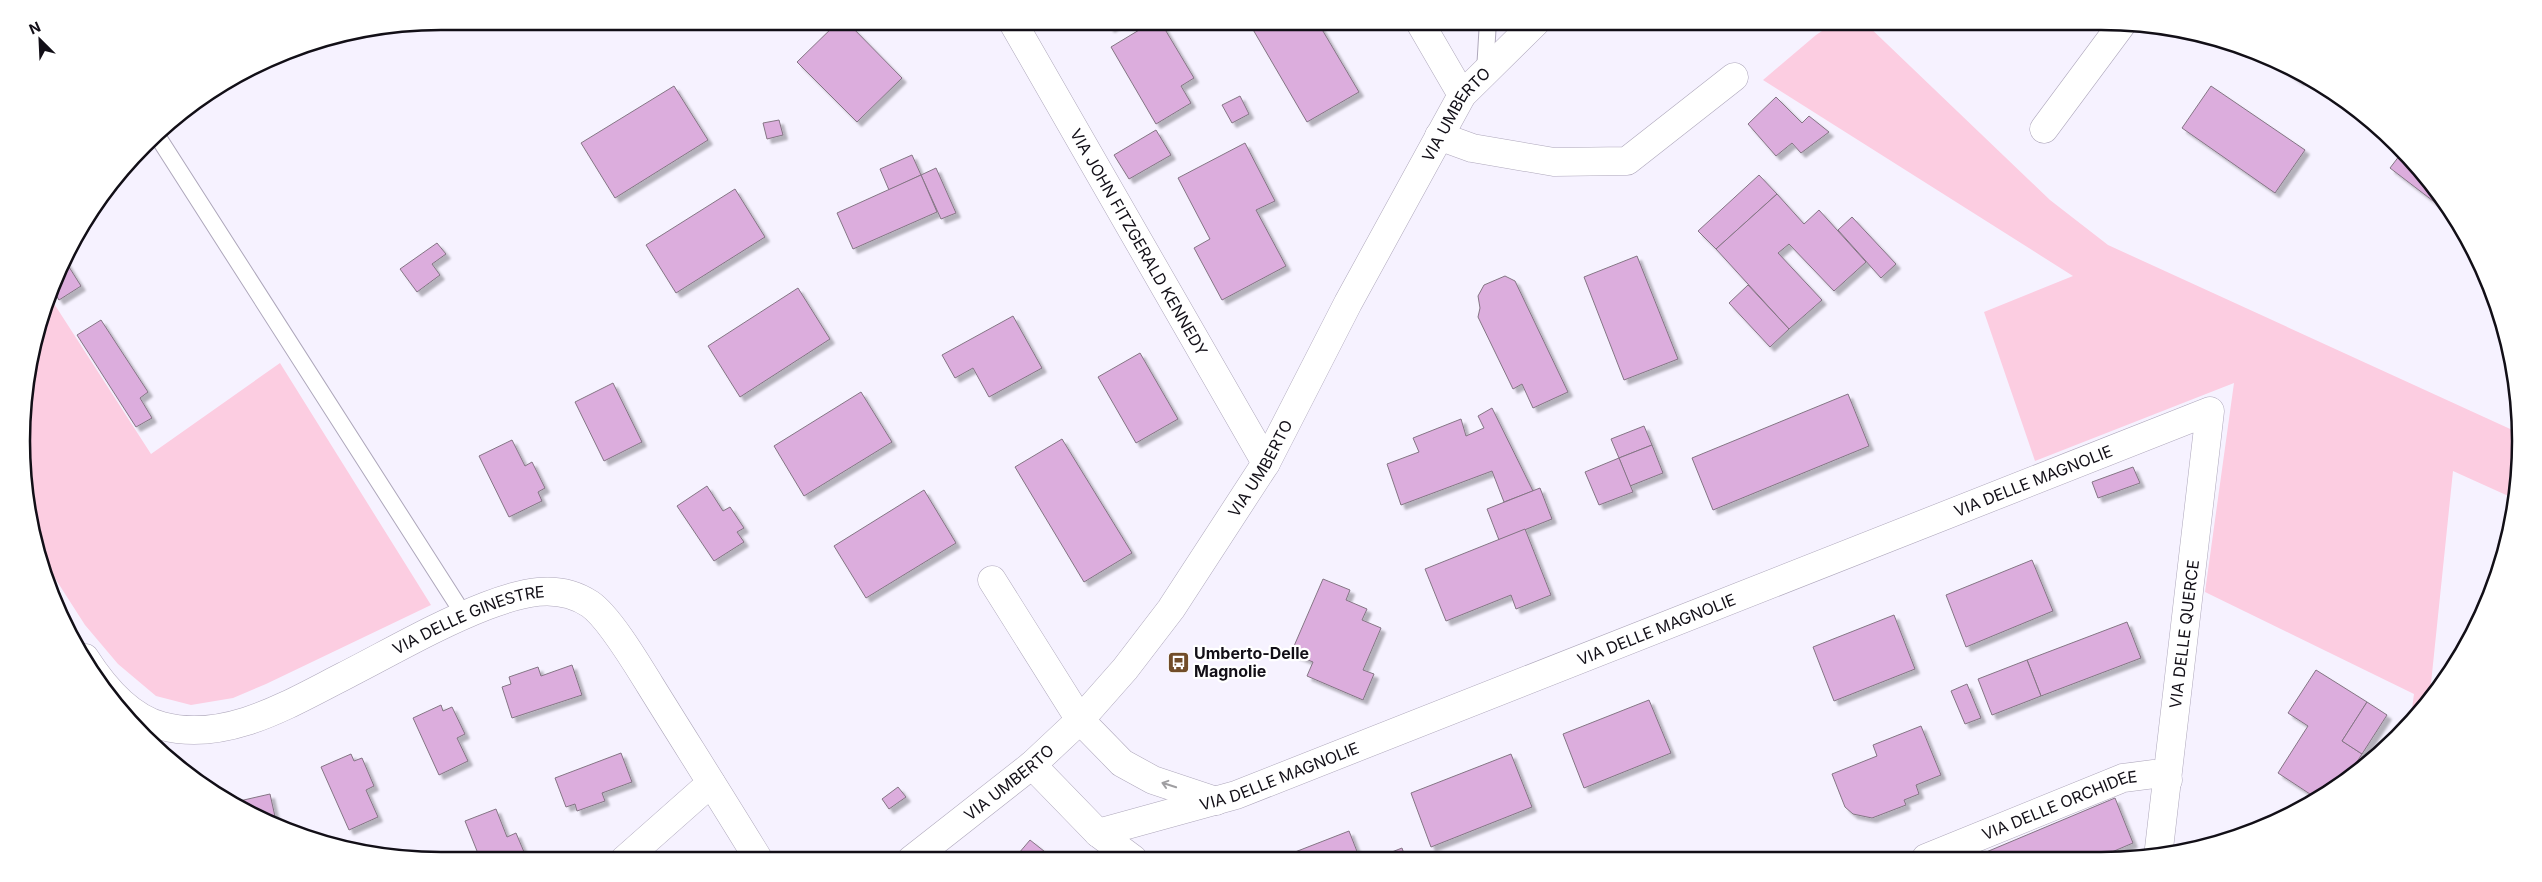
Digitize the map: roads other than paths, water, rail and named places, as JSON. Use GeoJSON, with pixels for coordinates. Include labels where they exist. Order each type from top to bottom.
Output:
{"type":"FeatureCollection","features":[{"type":"Feature","properties":{"kind":"street","name":"VIA JOHN FITZGERALD KENNEDY"},"geometry":{"type":"LineString","coordinates":[[1017,30],[1266,463]]}},
{"type":"Feature","properties":{"kind":"street"},"geometry":{"type":"LineString","coordinates":[[1424,30],[1462,95]]}},
{"type":"Feature","properties":{"kind":"street","name":"VIA UMBERTO"},"geometry":{"type":"LineString","coordinates":[[921,852],[1032,765],[1080,720],[1125,669],[1171,609],[1266,463],[1462,95],[1528,30]]}},
{"type":"Feature","properties":{"kind":"street"},"geometry":{"type":"LineString","coordinates":[[2044,129],[2117,31]]}},
{"type":"Feature","properties":{"kind":"street"},"geometry":{"type":"LineString","coordinates":[[1439,136],[1472,148],[1554,162],[1627,160],[1734,77]]}},
{"type":"Feature","properties":{"kind":"street","name":"VIA DELLE QUERCE"},"geometry":{"type":"LineString","coordinates":[[2159,847],[2210,412]]}},
{"type":"Feature","properties":{"kind":"street","name":"VIA DELLE MAGNOLIE"},"geometry":{"type":"LineString","coordinates":[[1113,849],[1216,800],[1236,795],[2210,412]]}},
{"type":"Feature","properties":{"kind":"street"},"geometry":{"type":"LineString","coordinates":[[992,580],[1080,720],[1122,763],[1153,780],[1216,800]]}},
{"type":"Feature","properties":{"kind":"street","name":"VIA DELLE GINESTRE"},"geometry":{"type":"LineString","coordinates":[[131,710],[161,725],[195,730],[235,725],[280,709],[464,615],[515,594],[560,590],[591,604],[622,641],[754,852]]}},
{"type":"Feature","properties":{"kind":"street"},"geometry":{"type":"LineString","coordinates":[[1032,765],[1113,849]]}},
{"type":"Feature","properties":{"kind":"street","name":"VIA DELLE ORCHIDEE"},"geometry":{"type":"LineString","coordinates":[[1941,852],[2123,778],[2154,774],[2168,780]]}},
{"type":"Feature","properties":{"kind":"street"},"geometry":{"type":"LineString","coordinates":[[633,852],[711,783]]}},
{"type":"Feature","properties":{"kind":"lane"},"geometry":{"type":"LineString","coordinates":[[1485,71],[1487,30]]}},
{"type":"Feature","properties":{"kind":"lane"},"geometry":{"type":"LineString","coordinates":[[160,141],[464,615]]}},
{"type":"Feature","properties":{"kind":"place","name":"Umberto-Delle Magnolie"},"geometry":{"type":"Point","coordinates":[1178,662]}}]}
